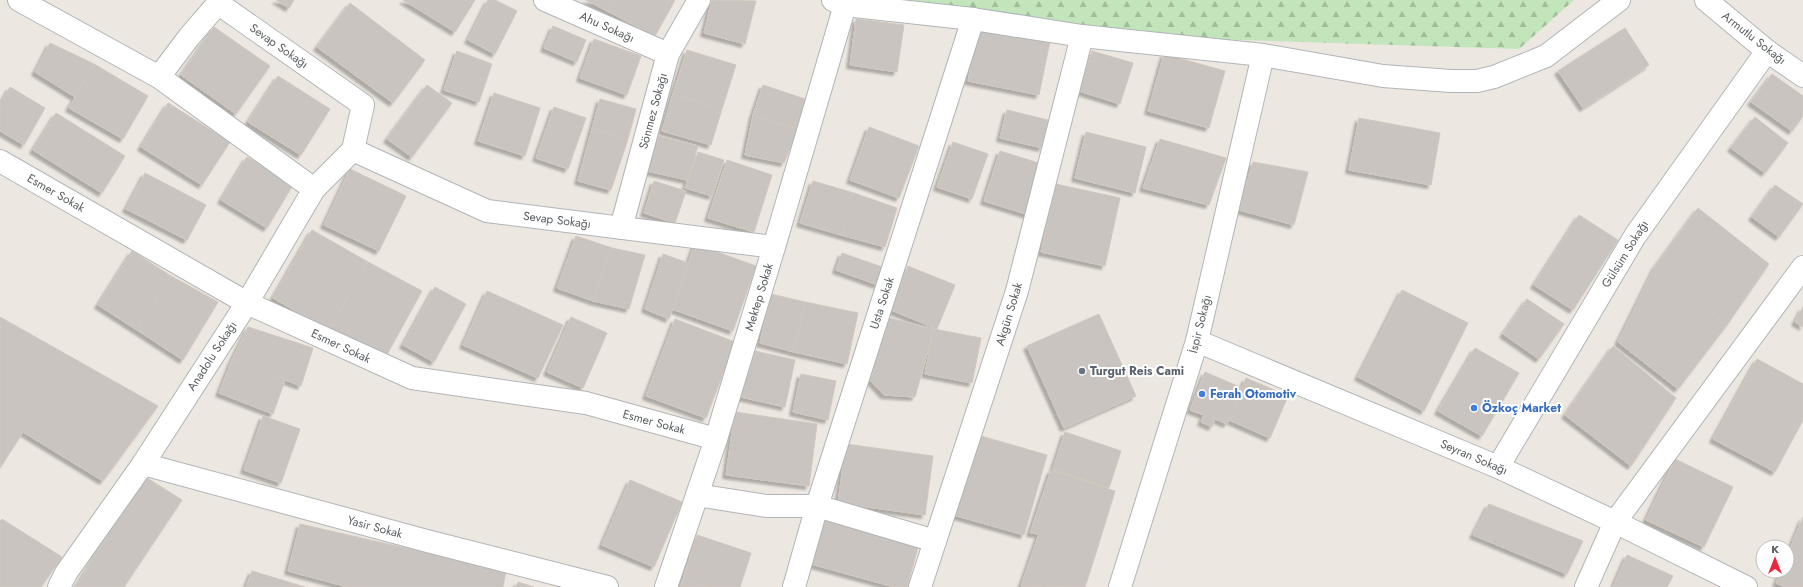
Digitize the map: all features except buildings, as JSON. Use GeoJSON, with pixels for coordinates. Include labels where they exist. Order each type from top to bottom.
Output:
{"type":"FeatureCollection","features":[{"type":"Feature","properties":{"kind":"street"},"geometry":{"type":"LineString","coordinates":[[19,0],[159,77],[314,189]]}},
{"type":"Feature","properties":{"kind":"street","name":"Ahu Sokağı"},"geometry":{"type":"LineString","coordinates":[[546,0],[668,54]]}},
{"type":"Feature","properties":{"kind":"street","name":"Sönmez Sokağı"},"geometry":{"type":"LineString","coordinates":[[622,228],[668,54],[700,0]]}},
{"type":"Feature","properties":{"kind":"street"},"geometry":{"type":"LineString","coordinates":[[839,3],[973,19],[1082,36],[1263,55],[1383,76],[1451,81],[1477,81],[1494,77],[1546,56],[1619,0]]}},
{"type":"Feature","properties":{"kind":"street","name":"Armutlu Sokağı"},"geometry":{"type":"LineString","coordinates":[[1706,0],[1767,50],[1803,76]]}},
{"type":"Feature","properties":{"kind":"street"},"geometry":{"type":"LineString","coordinates":[[159,77],[189,37],[220,2]]}},
{"type":"Feature","properties":{"kind":"street","name":"Sevap Sokağı"},"geometry":{"type":"LineString","coordinates":[[220,2],[363,105],[360,124]]}},
{"type":"Feature","properties":{"kind":"street","name":"Mektep Sokak"},"geometry":{"type":"LineString","coordinates":[[666,587],[716,439],[774,247],[839,3]]}},
{"type":"Feature","properties":{"kind":"street","name":"Usta Sokak"},"geometry":{"type":"LineString","coordinates":[[794,587],[817,506],[973,19]]}},
{"type":"Feature","properties":{"kind":"street","name":"Akgün Sokak"},"geometry":{"type":"LineString","coordinates":[[920,587],[1017,290],[1082,36]]}},
{"type":"Feature","properties":{"kind":"street","name":"Gülsüm Sokağı"},"geometry":{"type":"LineString","coordinates":[[1498,467],[1635,236],[1767,50]]}},
{"type":"Feature","properties":{"kind":"street","name":"İspir Sokağı"},"geometry":{"type":"LineString","coordinates":[[1120,587],[1197,341],[1263,55]]}},
{"type":"Feature","properties":{"kind":"street","name":"Anadolu Sokağı"},"geometry":{"type":"LineString","coordinates":[[59,587],[66,573],[143,464],[247,303],[314,189],[352,150],[360,124]]}},
{"type":"Feature","properties":{"kind":"street","name":"Sevap Sokağı"},"geometry":{"type":"LineString","coordinates":[[352,150],[487,211],[774,247]]}},
{"type":"Feature","properties":{"kind":"street","name":"Esmer Sokak"},"geometry":{"type":"LineString","coordinates":[[0,161],[247,303],[412,378],[586,403],[716,439]]}},
{"type":"Feature","properties":{"kind":"street"},"geometry":{"type":"LineString","coordinates":[[1586,587],[1615,522],[1803,269]]}},
{"type":"Feature","properties":{"kind":"street","name":"Seyran Sokağı"},"geometry":{"type":"LineString","coordinates":[[1197,341],[1498,467],[1615,522],[1746,587]]}},
{"type":"Feature","properties":{"kind":"street","name":"Yasir Sokak"},"geometry":{"type":"LineString","coordinates":[[143,464],[419,539],[607,587]]}},
{"type":"Feature","properties":{"kind":"street"},"geometry":{"type":"LineString","coordinates":[[697,495],[766,506],[817,506],[935,541]]}},
{"type":"Feature","properties":{"kind":"green space"},"geometry":{"type":"Polygon","coordinates":[[[869,0],[1574,0],[1519,49],[1208,39],[869,0]]]}},
{"type":"Feature","properties":{"kind":"place","name":"Turgut Reis Cami"},"geometry":{"type":"Point","coordinates":[1082,371]}},
{"type":"Feature","properties":{"kind":"place","name":"Ferah Otomotiv"},"geometry":{"type":"Point","coordinates":[1202,394]}},
{"type":"Feature","properties":{"kind":"place","name":"Özkoç Market"},"geometry":{"type":"Point","coordinates":[1474,408]}}]}
